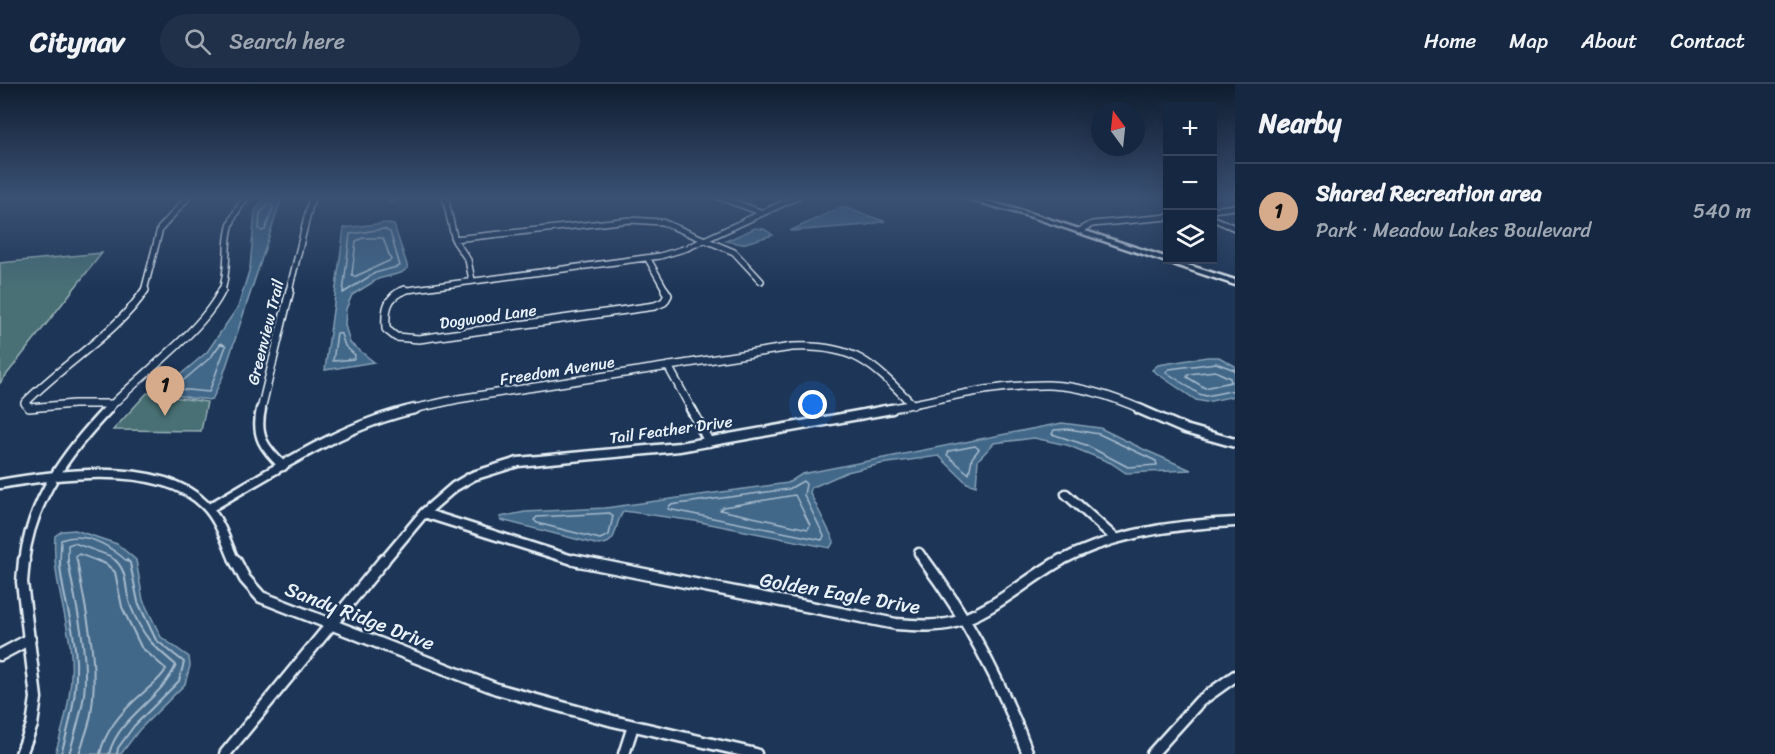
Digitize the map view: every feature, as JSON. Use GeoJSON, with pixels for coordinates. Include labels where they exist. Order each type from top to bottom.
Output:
{"type":"FeatureCollection","features":[{"type":"Feature","properties":{"kind":"street"},"geometry":{"type":"LineString","coordinates":[[111,404],[67,404],[36,409],[29,408],[25,403],[47,380],[114,325],[136,302],[145,289],[161,228]]}},
{"type":"Feature","properties":{"kind":"street"},"geometry":{"type":"LineString","coordinates":[[21,754],[32,725],[36,698],[22,582],[24,560],[35,514],[54,475],[85,431],[182,339],[216,303],[226,277],[229,228]]}},
{"type":"Feature","properties":{"kind":"street","name":"Greenview Trail"},"geometry":{"type":"LineString","coordinates":[[283,466],[261,442],[258,423],[305,228]]}},
{"type":"Feature","properties":{"kind":"street"},"geometry":{"type":"LineString","coordinates":[[452,228],[454,239],[468,260],[472,280],[648,259],[678,252],[730,228]]}},
{"type":"Feature","properties":{"kind":"street"},"geometry":{"type":"LineString","coordinates":[[454,239],[554,228]]}},
{"type":"Feature","properties":{"kind":"street"},"geometry":{"type":"LineString","coordinates":[[677,228],[736,253],[761,281]]}},
{"type":"Feature","properties":{"kind":"street"},"geometry":{"type":"LineString","coordinates":[[1076,228],[1235,283]]}},
{"type":"Feature","properties":{"kind":"street"},"geometry":{"type":"LineString","coordinates":[[1082,230],[1091,228]]}},
{"type":"Feature","properties":{"kind":"street","name":"Dogwood Lane"},"geometry":{"type":"LineString","coordinates":[[472,280],[411,288],[395,294],[386,303],[387,330],[396,337],[419,339],[655,306],[664,302],[668,293],[648,259]]}},
{"type":"Feature","properties":{"kind":"street","name":"Freedom Avenue"},"geometry":{"type":"LineString","coordinates":[[209,508],[343,434],[375,420],[417,408],[458,399],[792,347],[833,348],[868,361],[913,405]]}},
{"type":"Feature","properties":{"kind":"street"},"geometry":{"type":"LineString","coordinates":[[668,366],[709,442]]}},
{"type":"Feature","properties":{"kind":"street","name":"Tail Feather Drive"},"geometry":{"type":"LineString","coordinates":[[225,754],[329,625],[424,513],[462,482],[510,464],[656,450],[709,442],[1017,386],[1058,386],[1107,396],[1185,429],[1235,443]]}},
{"type":"Feature","properties":{"kind":"street","name":"Sandy Ridge Drive"},"geometry":{"type":"LineString","coordinates":[[0,484],[54,475],[107,473],[143,479],[179,489],[192,495],[209,508],[244,579],[253,591],[268,601],[497,689],[633,726],[756,754]]}},
{"type":"Feature","properties":{"kind":"street"},"geometry":{"type":"LineString","coordinates":[[1066,494],[1116,539]]}},
{"type":"Feature","properties":{"kind":"street","name":"Golden Eagle Drive"},"geometry":{"type":"LineString","coordinates":[[424,513],[580,562],[915,627],[944,625],[965,619],[993,606],[1029,579],[1064,558],[1116,539],[1169,528],[1235,522]]}},
{"type":"Feature","properties":{"kind":"street"},"geometry":{"type":"LineString","coordinates":[[919,553],[943,583],[1000,682],[1028,754]]}},
{"type":"Feature","properties":{"kind":"street"},"geometry":{"type":"LineString","coordinates":[[0,655],[30,639]]}},
{"type":"Feature","properties":{"kind":"street"},"geometry":{"type":"LineString","coordinates":[[1152,754],[1188,711],[1219,685],[1235,676]]}},
{"type":"Feature","properties":{"kind":"street"},"geometry":{"type":"LineString","coordinates":[[624,754],[633,726]]}},
{"type":"Feature","properties":{"kind":"green space"},"geometry":{"type":"Polygon","coordinates":[[[102,253],[0,383],[0,263],[102,253]]]}},
{"type":"Feature","properties":{"kind":"green space"},"geometry":{"type":"Polygon","coordinates":[[[147,393],[207,402],[201,431],[113,430],[147,393]]]}},
{"type":"Feature","properties":{"kind":"water"},"geometry":{"type":"Polygon","coordinates":[[[253,228],[272,228],[223,376],[212,400],[168,393],[167,386],[207,352],[238,307],[250,268],[253,228]]]}},
{"type":"Feature","properties":{"kind":"water"},"geometry":{"type":"Polygon","coordinates":[[[344,228],[395,228],[408,268],[401,273],[378,279],[352,295],[346,309],[345,325],[350,343],[374,362],[325,370],[344,228]]]}},
{"type":"Feature","properties":{"kind":"water"},"geometry":{"type":"Polygon","coordinates":[[[754,228],[764,229],[773,235],[742,244],[726,241],[754,228]]]}},
{"type":"Feature","properties":{"kind":"water"},"geometry":{"type":"Polygon","coordinates":[[[796,228],[825,228],[790,231],[796,228]]]}},
{"type":"Feature","properties":{"kind":"water"},"geometry":{"type":"Polygon","coordinates":[[[1219,357],[1235,366],[1235,396],[1206,402],[1196,400],[1152,370],[1158,365],[1219,357]]]}},
{"type":"Feature","properties":{"kind":"water"},"geometry":{"type":"Polygon","coordinates":[[[1062,423],[1100,428],[1191,470],[1126,473],[1111,463],[1067,445],[1034,438],[994,443],[978,460],[976,486],[967,483],[939,456],[881,464],[847,472],[811,488],[810,493],[834,541],[830,548],[695,521],[624,511],[613,537],[610,541],[599,545],[501,520],[500,517],[525,512],[605,508],[788,483],[802,474],[1062,423]]]}},
{"type":"Feature","properties":{"kind":"water"},"geometry":{"type":"Polygon","coordinates":[[[75,530],[117,544],[136,560],[143,600],[161,637],[189,657],[190,666],[185,684],[139,730],[121,754],[55,754],[66,714],[71,659],[55,564],[55,536],[62,531],[75,530]]]}},
{"type":"Feature","properties":{"kind":"place","name":"Shared Recreation area"},"geometry":{"type":"Point","coordinates":[165,416]}}]}
